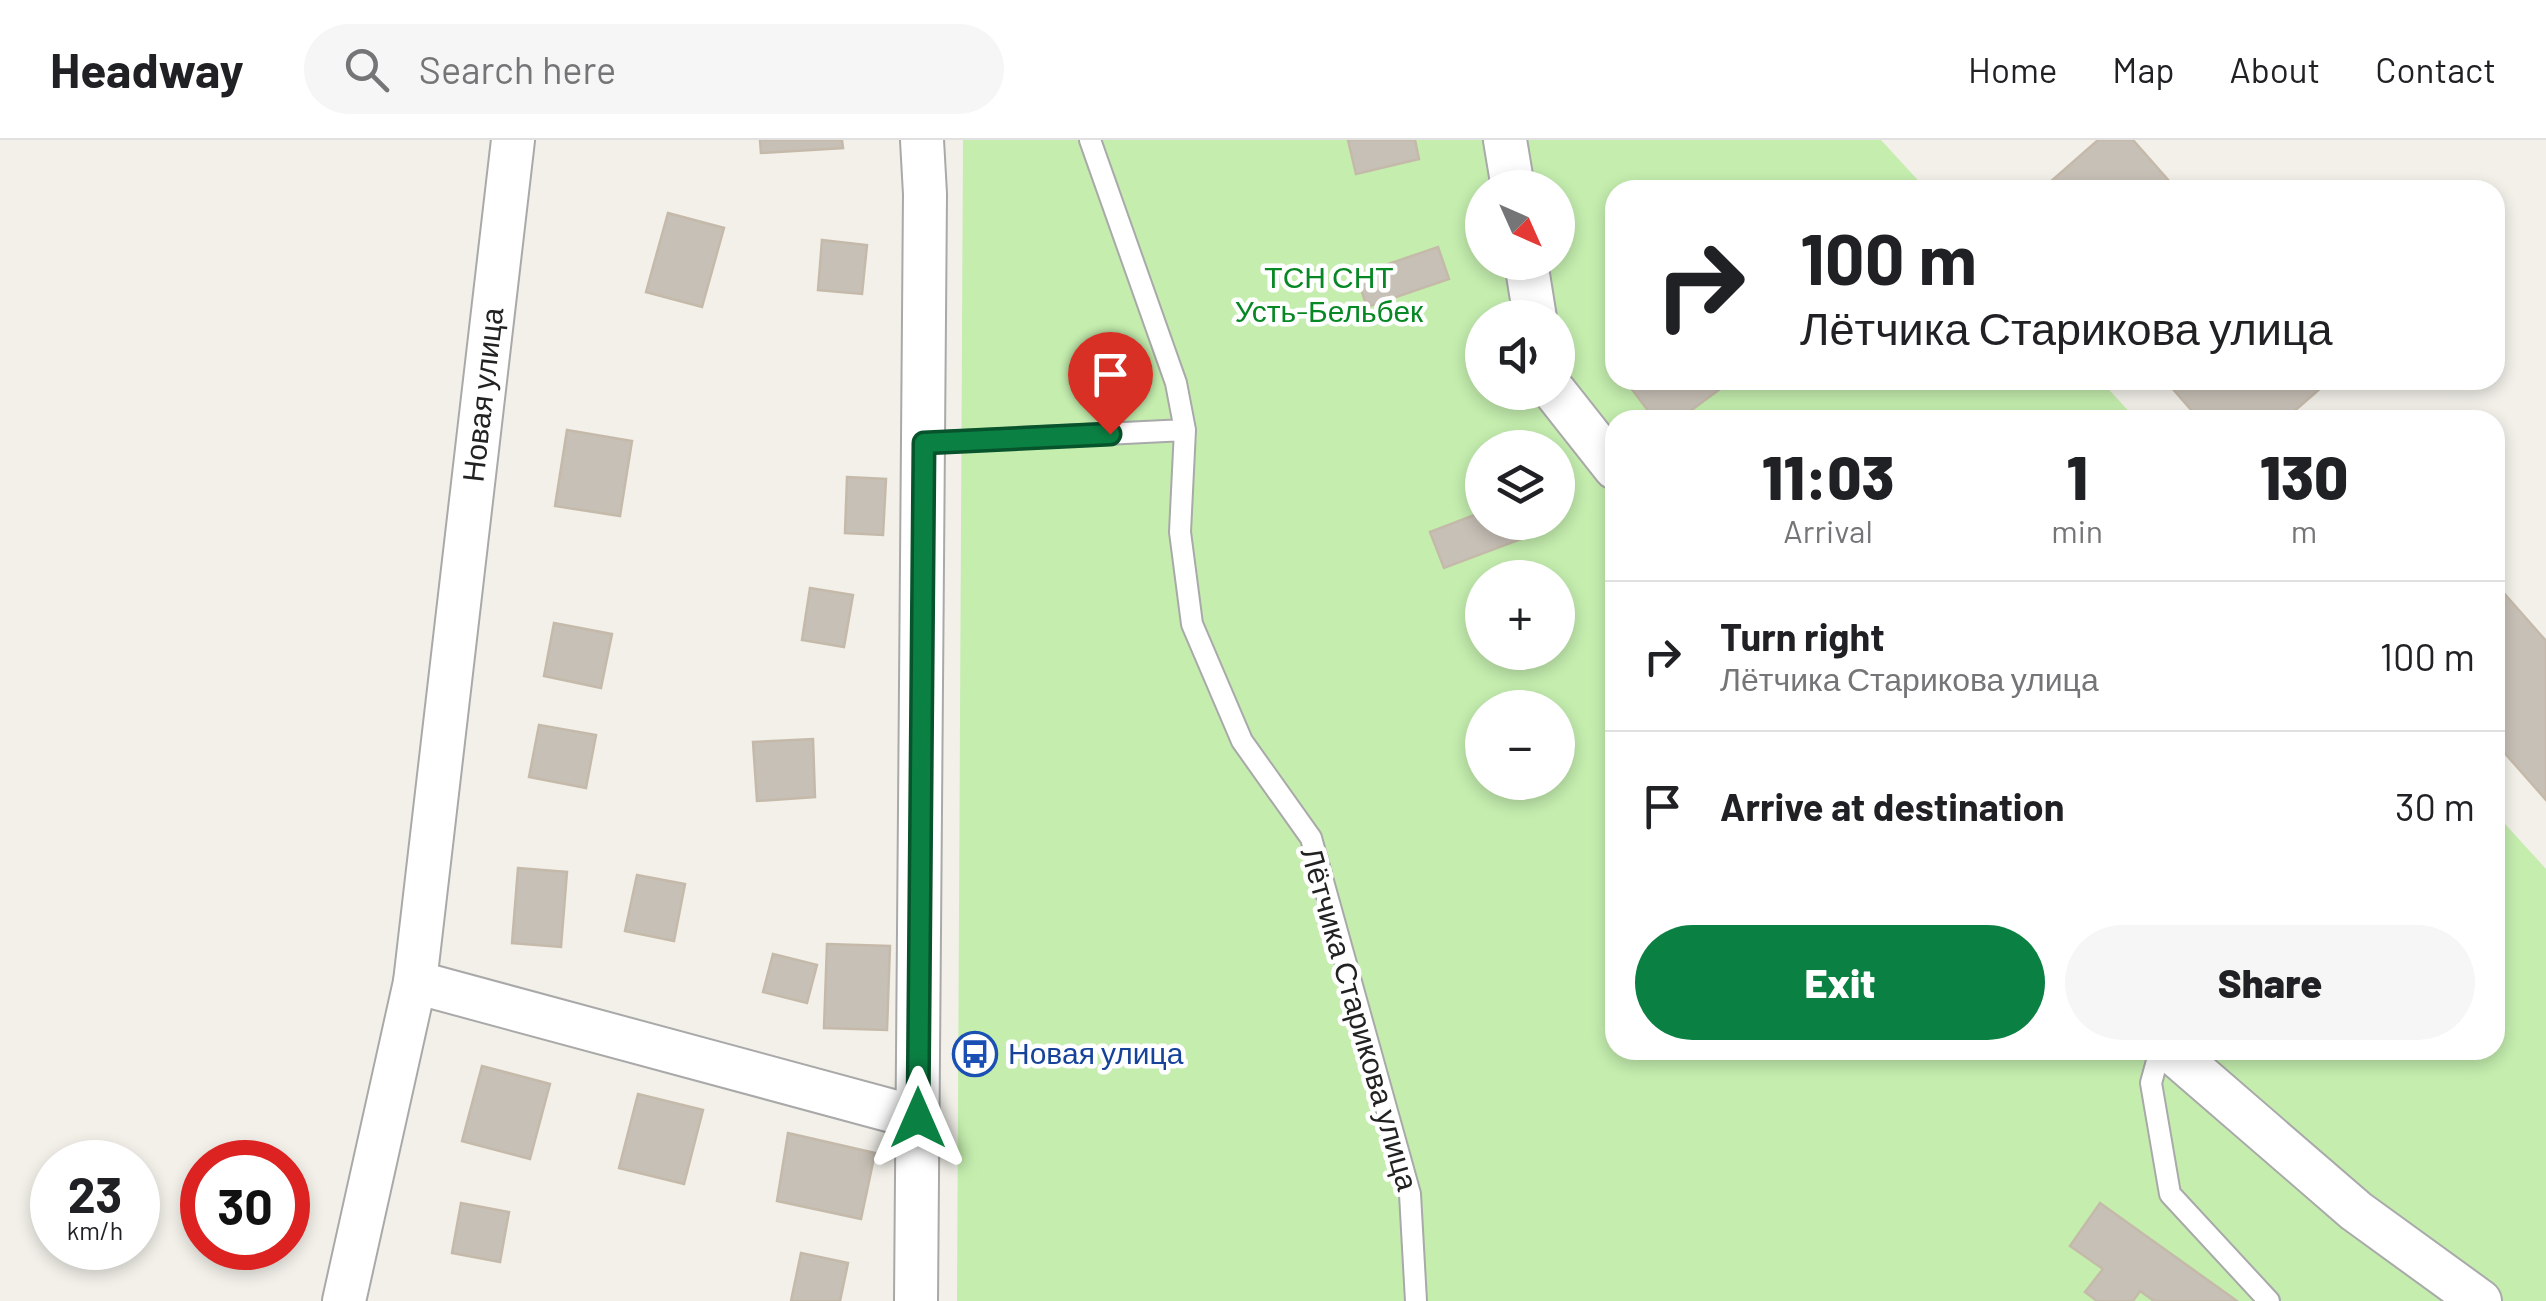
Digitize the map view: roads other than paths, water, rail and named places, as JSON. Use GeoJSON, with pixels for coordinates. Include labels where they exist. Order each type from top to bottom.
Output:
{"type":"FeatureCollection","features":[{"type":"Feature","properties":{"kind":"street","name":"Новая улица"},"geometry":{"type":"LineString","coordinates":[[344,1301],[416,982],[514,140]]}},
{"type":"Feature","properties":{"kind":"street"},"geometry":{"type":"LineString","coordinates":[[916,1301],[926,194],[922,140]]}},
{"type":"Feature","properties":{"kind":"street"},"geometry":{"type":"LineString","coordinates":[[1505,140],[1510,170]]}},
{"type":"Feature","properties":{"kind":"street"},"geometry":{"type":"LineString","coordinates":[[1569,410],[1605,455]]}},
{"type":"Feature","properties":{"kind":"street"},"geometry":{"type":"LineString","coordinates":[[416,982],[918,1118]]}},
{"type":"Feature","properties":{"kind":"street"},"geometry":{"type":"LineString","coordinates":[[2182,1060],[2356,1211],[2480,1301]]}},
{"type":"Feature","properties":{"kind":"lane","name":"Лётчика Старикова улица"},"geometry":{"type":"LineString","coordinates":[[1090,140],[1176,383],[1184,430],[1180,532],[1192,624],[1242,741],[1310,838],[1410,1194],[1416,1301]]}},
{"type":"Feature","properties":{"kind":"lane"},"geometry":{"type":"LineString","coordinates":[[924,443],[1184,430]]}},
{"type":"Feature","properties":{"kind":"lane"},"geometry":{"type":"LineString","coordinates":[[2157,1060],[2151,1084],[2170,1194],[2269,1301]]}},
{"type":"Feature","properties":{"kind":"place","name":"Новая улица"},"geometry":{"type":"Point","coordinates":[975,1054]}},
{"type":"Feature","properties":{"kind":"park label","name":"ТСН СНТ Усть-Бельбек"},"geometry":{"type":"Point","coordinates":[1329,295]}}]}
